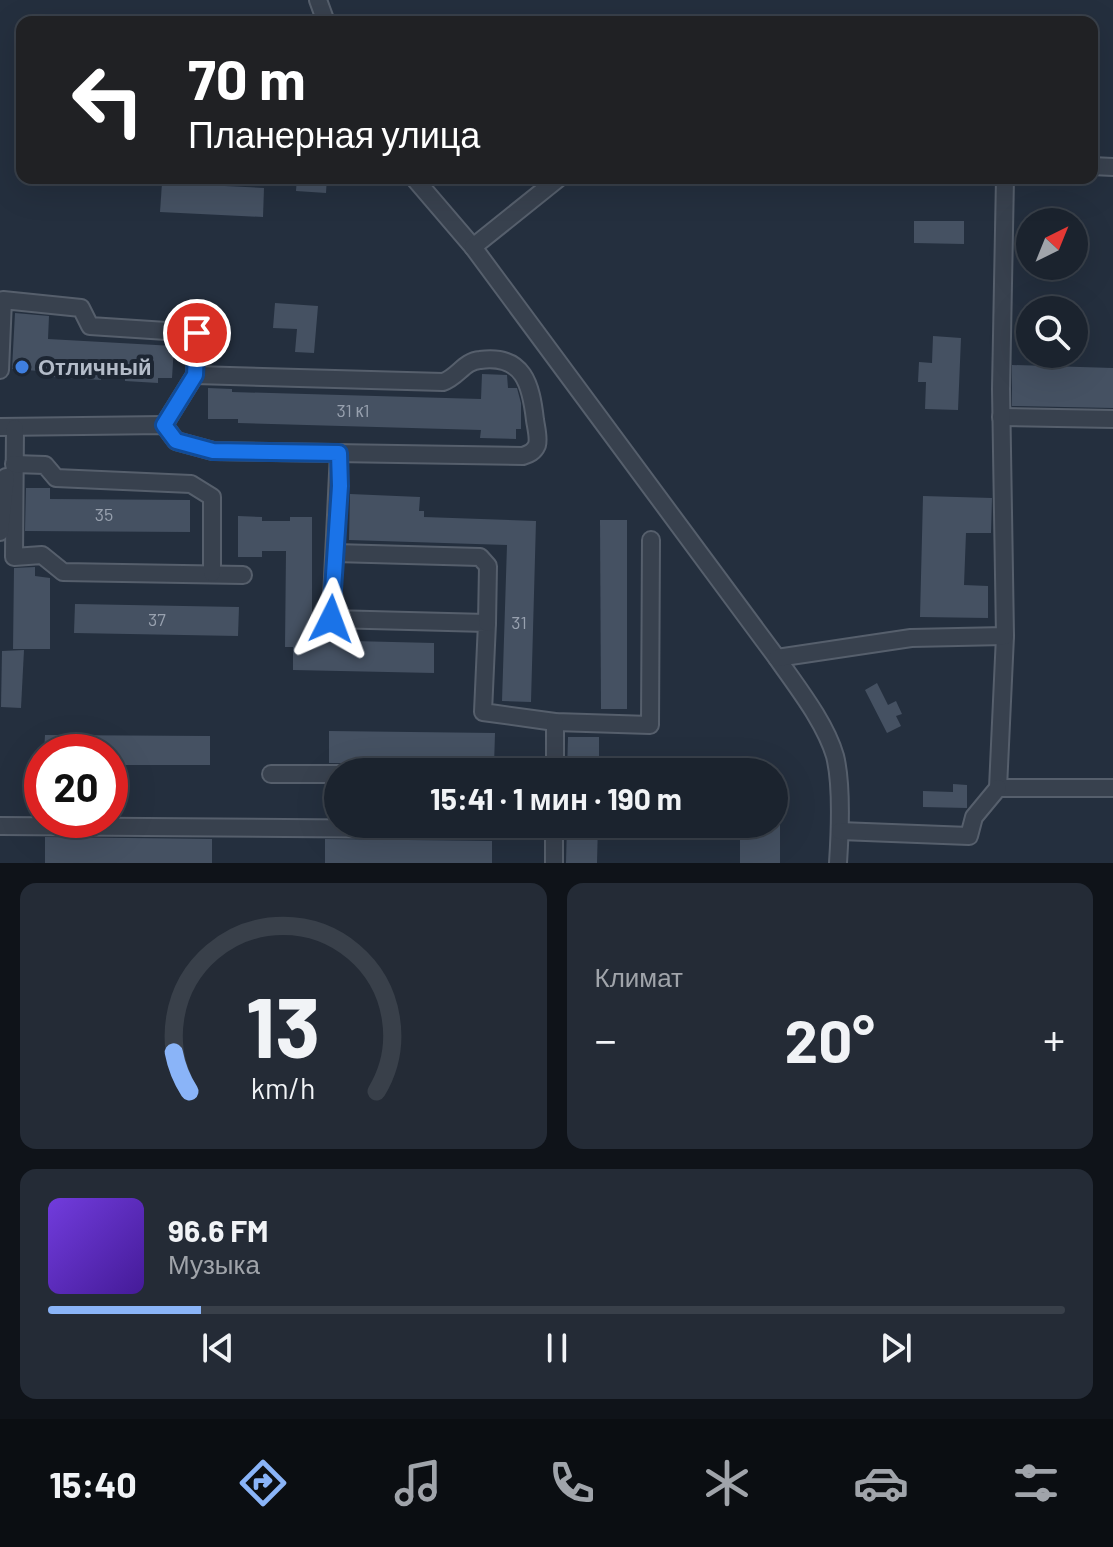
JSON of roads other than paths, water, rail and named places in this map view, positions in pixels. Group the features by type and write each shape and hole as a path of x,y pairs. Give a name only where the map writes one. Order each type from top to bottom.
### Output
{"street":[{"path":"419,184 473,247 777,658 814,713 834,756 840,831 838,863"},
{"path":"473,247 552,184"},
{"path":"840,831 969,836 974,817 998,788 1005,636 1001,417 1005,184"},
{"path":"0,370 3,300 81,308 90,326 197,333 195,375 164,425"},
{"path":"164,425 176,441 213,451 523,456 532,453 538,443 532,389 512,364 496,359 470,362 452,379 443,382 195,375"},
{"path":"1001,417 1113,419"},
{"path":"7,427 164,425"},
{"path":"7,427 14,464 14,557 42,555 63,572 243,575"},
{"path":"0,532 7,427"},
{"path":"339,453 331,619 487,623"},
{"path":"14,464 45,465 56,478 191,484 212,497 212,573"},
{"path":"335,553 480,557 488,566 483,712 555,722 650,725 651,540"},
{"path":"777,658 911,638 1005,636"},
{"path":"555,722 555,758"},
{"path":"271,774 324,774"},
{"path":"998,788 1113,788"},
{"path":"0,826 324,827"},
{"path":"554,838 554,863"}],"place":[{"name":"Отличный","path":"22,367"}]}
